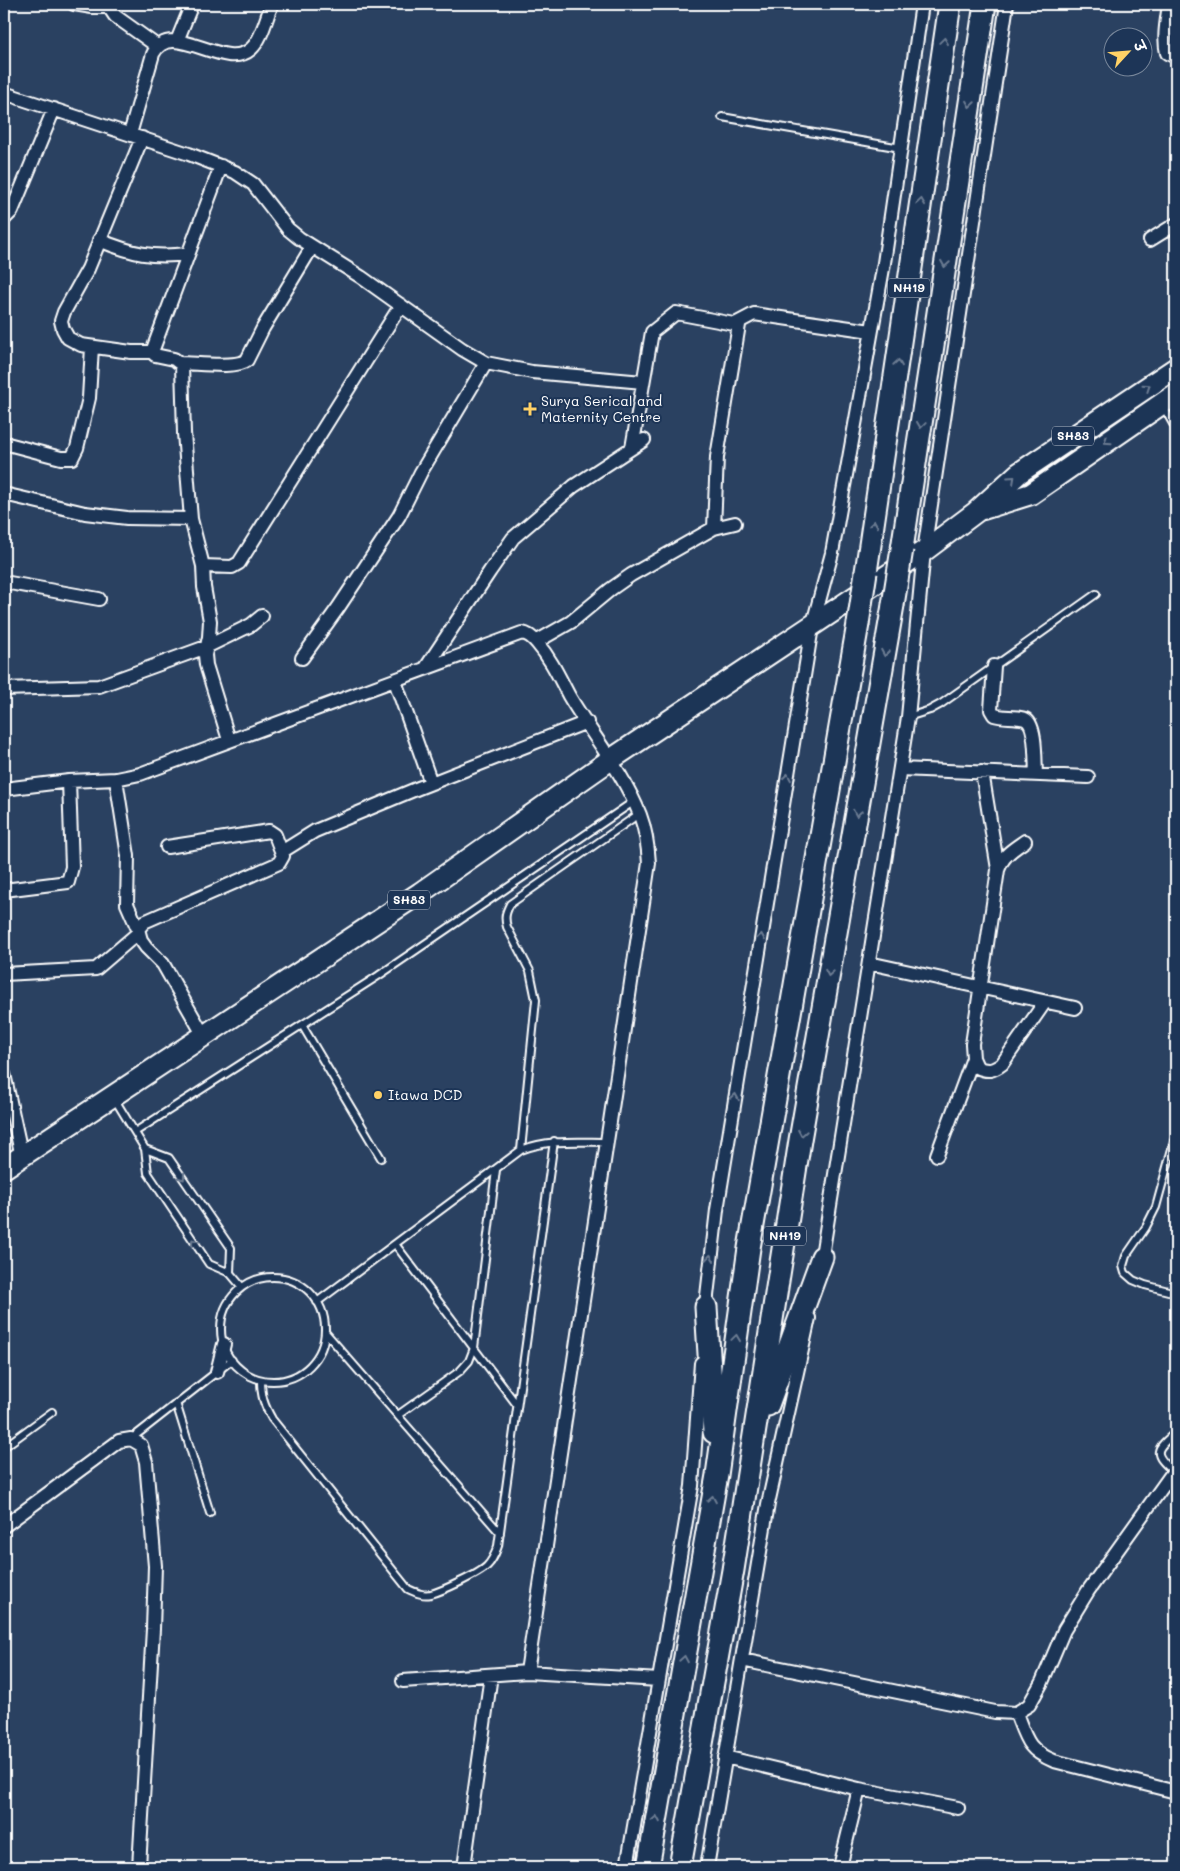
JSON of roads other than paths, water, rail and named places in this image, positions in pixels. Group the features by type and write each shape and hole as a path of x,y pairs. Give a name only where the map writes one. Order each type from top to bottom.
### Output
{"highway":[{"name":"NH19","path":"648,1867 716,1475 749,1248 858,624 950,4"},
{"name":"NH19","path":"680,1867 733,1570 800,1140 893,605 985,4"},
{"path":"752,1450 822,1257"},
{"path":"706,1306 716,1475"}],"main road":[{"name":"SH83","path":"4,1168 420,893 610,760 924,551 976,512 1019,473 1176,368"},
{"name":"SH83","path":"976,512 1031,494 1169,399"}],"street":[{"path":"74,4 92,8 107,5 115,16 157,46"},
{"path":"177,41 192,4"},
{"path":"130,134 157,46 167,40 177,41 228,54 240,55 257,42 272,4"},
{"path":"628,1867 692,1486 706,1306 718,1200 812,627 832,553 871,331 922,4"},
{"path":"707,1867 768,1504 822,1257 908,717 924,551 1007,4"},
{"path":"1169,4 1165,30 1166,48 1167,53 1176,57"},
{"path":"4,93 142,138 235,172 253,184 288,229 312,247 361,277 462,350 486,363 532,372 643,382"},
{"path":"4,220 12,211 54,109"},
{"path":"142,138 88,269 64,312 63,329 68,338 92,348 152,352 155,355 174,359 180,363 233,366 244,362 247,360 312,247"},
{"path":"152,352 221,166"},
{"path":"1150,240 1176,224"},
{"path":"99,240 125,251 144,255 164,257 188,254"},
{"path":"203,566 232,567 239,563 401,305"},
{"path":"632,448 652,332 676,313 739,325 717,457 714,528"},
{"path":"735,324 754,314 871,331"},
{"path":"4,443 61,458 72,458 77,448 89,398 92,348"},
{"path":"180,363 183,370 184,433 191,519 203,566 204,587 210,621 205,655 208,673 229,740"},
{"path":"302,658 338,608 399,516 421,472 486,363"},
{"path":"425,670 513,538 574,486 644,440"},
{"path":"4,494 85,513 127,518 191,519"},
{"path":"536,642 571,622 610,589 631,576 714,528 735,523"},
{"path":"4,582 99,599"},
{"path":"4,689 99,686 206,647 251,625 262,616"},
{"path":"4,789 69,781 116,779 140,774 425,670 514,635 525,634 536,642 553,664 570,696 610,760 639,814 647,838 649,863 527,1672"},
{"path":"994,666 992,710 994,715 1025,719 1031,724 1036,775"},
{"path":"395,681 431,783"},
{"path":"282,852 315,831 587,722"},
{"path":"900,769 1088,777"},
{"path":"982,772 998,870"},
{"path":"116,779 128,856 127,904 146,947 163,964 204,1036"},
{"path":"4,890 68,882 72,867 69,781"},
{"path":"4,974 96,969 138,931 144,922 282,859 282,852 275,835 269,831 167,847"},
{"path":"1025,841 1008,852 1001,860 998,870 972,1044 973,1058 977,1067 985,1071 994,1070 1002,1064 1045,1002"},
{"path":"869,963 1075,1008"},
{"path":"937,1155 973,1058"},
{"path":"4,1074 22,1156"},
{"path":"217,1372 224,1344"},
{"path":"4,1526 119,1441 131,1439 142,1445 146,1462 155,1566 139,1867"},
{"path":"742,1660 996,1712 1016,1713 1029,1705 1042,1682 1064,1630 1088,1591 1174,1471"},
{"path":"403,1681 527,1672 659,1680"},
{"path":"464,1867 491,1675"},
{"path":"1016,1713 1027,1741 1041,1756 1176,1792"},
{"path":"725,1758 859,1789 958,1808"},
{"path":"840,1867 859,1789"}],"lane":[{"path":"722,117 901,148"},
{"path":"1169,399 1176,429"},
{"path":"908,717 930,710 941,704 1096,594"},
{"path":"135,1132 378,976 633,802"},
{"path":"521,1150 536,1000 530,971 507,927 505,920 506,912 510,904 639,814"},
{"path":"302,1025 381,1158"},
{"path":"114,1096 145,1149 148,1173 209,1264 230,1273 241,1286"},
{"path":"1176,1134 1152,1217 1126,1256 1123,1266 1124,1273 1132,1280 1176,1293"},
{"path":"261,1380 265,1407 272,1419 408,1589 418,1594 430,1594 472,1576 485,1568 494,1557 500,1533 554,1141"},
{"path":"317,1302 521,1150 536,1144 554,1141 608,1142"},
{"path":"145,1149 169,1158 231,1248 230,1273"},
{"path":"398,1416 460,1371 469,1361 474,1348 496,1170"},
{"path":"395,1244 518,1404"},
{"path":"264,1278 279,1278 294,1282 307,1290 317,1302 323,1316 325,1332 321,1350 311,1365 297,1375 279,1381 261,1380 245,1373 232,1360 224,1344 221,1326 225,1309 241,1286 264,1278"},
{"path":"325,1332 500,1533"},
{"path":"131,1439 232,1360"},
{"path":"176,1403 210,1514"},
{"path":"4,1447 52,1412"},
{"path":"1174,1471 1160,1460 1158,1455 1159,1449 1176,1432"}],"place":[{"name":"Surya Serical and Maternity Centre","path":"530,409"},
{"name":"Itawa DCD","path":"378,1095"}]}
